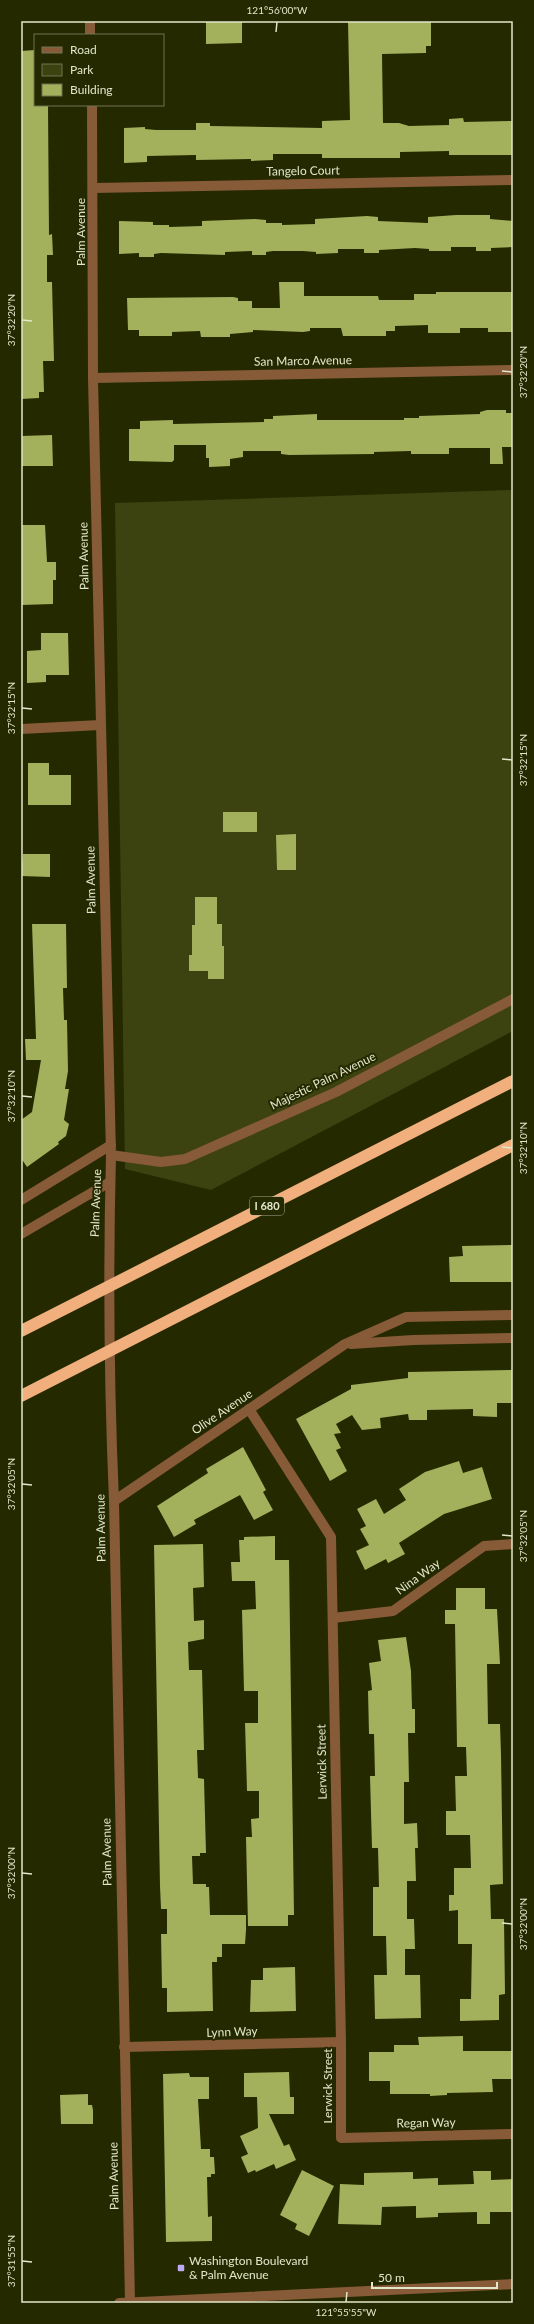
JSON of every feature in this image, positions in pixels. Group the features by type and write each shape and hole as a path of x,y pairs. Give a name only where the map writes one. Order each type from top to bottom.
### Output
{"highway":[{"name":"I 680","path":"21,1331 513,1081"},
{"path":"21,1396 513,1145"}],"street":[{"path":"90,21 90,34"},
{"name":"Palm Avenue","path":"92,106 94,188 93,378 111,1145 108,1245 110,1413 114,1501 124,2047 124,2302"},
{"name":"Tangelo Court","path":"94,188 513,180"},
{"name":"San Marco Avenue","path":"93,378 513,370"},
{"path":"21,729 100,725"},
{"name":"Majestic Palm Avenue","path":"111,1156 161,1162 186,1159 336,1092 513,999"},
{"path":"21,1200 111,1145"},
{"path":"21,1234 110,1182"},
{"name":"Olive Avenue","path":"114,1501 345,1344 406,1317 513,1315"},
{"path":"345,1344 413,1340 513,1338"},
{"name":"Lerwick Street","path":"249,1409 331,1536 341,2042 341,2138"},
{"name":"Nina Way","path":"333,1618 393,1611 484,1546 513,1544"},
{"name":"Lynn Way","path":"124,2047 341,2042"},
{"name":"Regan Way","path":"341,2138 513,2134"},
{"path":"124,2302 151,2302 513,2284"}],"green space":[{"path":"513,490 513,1031 211,1190 125,1169 115,503"}],"building":[{"path":"206,21 242,21 242,43 206,44"},
{"path":"348,21 431,21 431,46 426,46 426,53 382,54 383,123 399,123 409,126 449,125 449,119 463,118 464,122 513,121 513,155 449,155 449,151 400,152 400,158 322,158 322,154 273,154 273,160 251,161 251,159 196,160 196,155 147,156 147,162 124,163 124,128 145,127 145,129 156,130 196,130 196,123 210,123 210,126 322,128 322,121 350,120"},
{"path":"34,50 34,106 48,106 49,235 52,234 53,255 47,255 47,282 52,282 54,361 43,361 44,392 39,392 39,398 21,399 21,51"},
{"path":"490,215 490,219 513,221 513,247 491,248 491,251 476,251 476,247 451,247 451,251 429,251 429,249 415,248 379,250 379,253 364,253 364,249 338,249 338,253 316,254 316,252 303,251 273,251 266,252 266,255 252,255 252,251 225,252 225,255 161,253 154,254 154,257 139,257 139,253 119,254 119,221 153,222 153,225 169,225 169,227 202,226 202,221 255,219 266,220 266,223 282,223 282,225 315,224 315,219 367,216 378,217 378,221 428,223 428,217"},
{"path":"279,282 304,282 304,296 378,296 379,300 414,300 414,294 436,294 436,292 513,292 513,332 488,332 488,328 460,328 460,333 428,333 428,325 395,326 395,331 386,331 386,336 343,336 341,328 310,328 310,331 303,332 253,330 253,332 230,334 230,337 201,337 200,331 172,332 172,336 139,336 139,330 128,330 127,298 233,297 238,298 238,301 252,301 252,308 280,308"},
{"path":"487,410 506,410 506,413 513,413 512,447 502,447 503,464 490,464 490,448 449,448 449,454 411,454 411,451 374,452 374,454 289,455 281,454 281,451 243,451 243,457 230,459 230,466 209,467 209,458 206,458 206,445 174,445 174,460 172,462 129,461 129,429 140,429 140,421 173,420 173,424 264,422 264,419 273,419 273,416 317,414 317,420 404,420 404,418 419,418 419,416 480,414 480,412"},
{"path":"52,435 53,466 21,466 21,436"},
{"path":"21,525 45,525 47,562 56,562 56,580 53,580 53,604 21,605"},
{"path":"41,633 68,633 69,675 46,675 46,682 27,683 27,651 41,650"},
{"path":"28,763 49,763 49,775 71,775 71,805 28,805"},
{"path":"223,812 257,812 257,832 223,832"},
{"path":"296,834 296,870 277,870 276,835"},
{"path":"23,854 50,854 50,877 21,876"},
{"path":"195,897 217,897 217,924 222,924 222,946 224,946 224,979 208,979 208,971 189,971 189,955 192,955 192,925 195,925"},
{"path":"32,924 66,924 67,988 63,988 64,1020 67,1020 68,1071 65,1089 69,1089 64,1120 69,1124 66,1136 58,1142 59,1144 27,1167 21,1158 21,1120 32,1112 41,1060 26,1060 25,1039 36,1039"},
{"path":"513,1245 513,1282 450,1282 449,1257 463,1256 462,1246"},
{"path":"513,1370 513,1403 497,1403 497,1417 473,1416 473,1409 427,1410 427,1420 409,1420 408,1414 380,1418 381,1428 362,1430 352,1415 336,1424 341,1433 334,1434 341,1448 336,1450 347,1471 330,1481 296,1419 351,1389 351,1385 408,1378 408,1372"},
{"path":"243,1447 266,1490 263,1492 273,1510 254,1520 240,1495 194,1520 196,1524 174,1537 157,1506 208,1473 206,1469"},
{"path":"459,1461 463,1473 482,1467 492,1499 444,1514 399,1543 405,1554 388,1563 386,1559 365,1570 356,1551 369,1545 360,1529 366,1526 357,1509 376,1499 384,1514 406,1500 399,1489 425,1472"},
{"path":"275,1536 275,1560 289,1560 294,1915 288,1915 288,1926 248,1926 246,1837 252,1837 251,1819 259,1818 259,1791 247,1791 245,1723 258,1723 258,1691 244,1691 242,1610 256,1609 255,1581 232,1581 231,1562 240,1562 239,1540 244,1540 244,1537"},
{"path":"203,1544 204,1587 193,1588 194,1621 204,1620 204,1639 188,1642 189,1670 202,1670 204,1750 197,1750 198,1778 204,1779 206,1853 200,1853 200,1856 192,1856 193,1884 206,1884 206,1887 209,1887 210,1915 246,1915 245,1944 222,1944 222,1957 217,1957 217,1962 212,1962 213,2011 167,2012 167,1988 162,1988 161,1934 167,1934 167,1909 161,1909 160,1886 154,1545"},
{"path":"456,1588 485,1588 485,1609 497,1609 500,1664 487,1664 488,1724 500,1724 503,1884 490,1885 491,1919 504,1919 505,1994 499,1995 499,2020 460,2021 460,1999 471,1999 472,1944 458,1944 458,1910 449,1911 449,1895 454,1895 454,1868 471,1868 470,1835 446,1835 446,1811 456,1811 455,1776 467,1776 466,1747 457,1747 455,1624 445,1624 445,1610 456,1610"},
{"path":"406,1637 411,1671 412,1709 415,1709 415,1733 408,1733 409,1782 404,1782 404,1824 417,1823 418,1848 415,1848 416,1881 407,1881 407,1919 414,1919 415,1949 405,1949 405,1975 420,1975 421,2018 375,2019 374,1975 387,1975 386,1936 373,1936 373,1887 379,1887 378,1848 372,1848 370,1776 375,1776 374,1734 369,1734 368,1691 372,1690 369,1663 381,1661 378,1640"},
{"path":"295,1967 296,2011 250,2012 251,1980 263,1980 263,1968"},
{"path":"463,2036 463,2051 513,2051 513,2079 492,2079 493,2092 447,2093 447,2095 430,2096 430,2094 390,2094 390,2081 369,2081 369,2052 394,2052 394,2045 419,2045 418,2037"},
{"path":"289,2072 290,2097 294,2097 294,2114 269,2114 284,2146 289,2144 296,2160 276,2169 274,2164 256,2172 255,2170 248,2173 241,2157 248,2154 240,2136 258,2128 257,2097 244,2097 244,2073"},
{"path":"189,2073 190,2077 209,2077 209,2099 198,2099 201,2149 210,2149 210,2157 214,2157 215,2174 211,2174 211,2177 207,2177 208,2217 212,2216 212,2241 166,2242 163,2074"},
{"path":"88,2094 88,2105 92,2105 93,2110 93,2124 61,2124 60,2095"},
{"path":"302,2170 334,2186 309,2236 295,2229 297,2224 280,2215"},
{"path":"473,2171 491,2171 491,2180 513,2179 513,2212 490,2212 490,2224 477,2224 477,2212 438,2213 438,2217 416,2218 416,2206 382,2207 381,2225 338,2224 340,2184 364,2185 364,2173 413,2172 413,2179 438,2178 438,2185 474,2184"}],"place":[{"name":"Washington Boulevard & Palm Avenue","path":"181,2268"}]}
